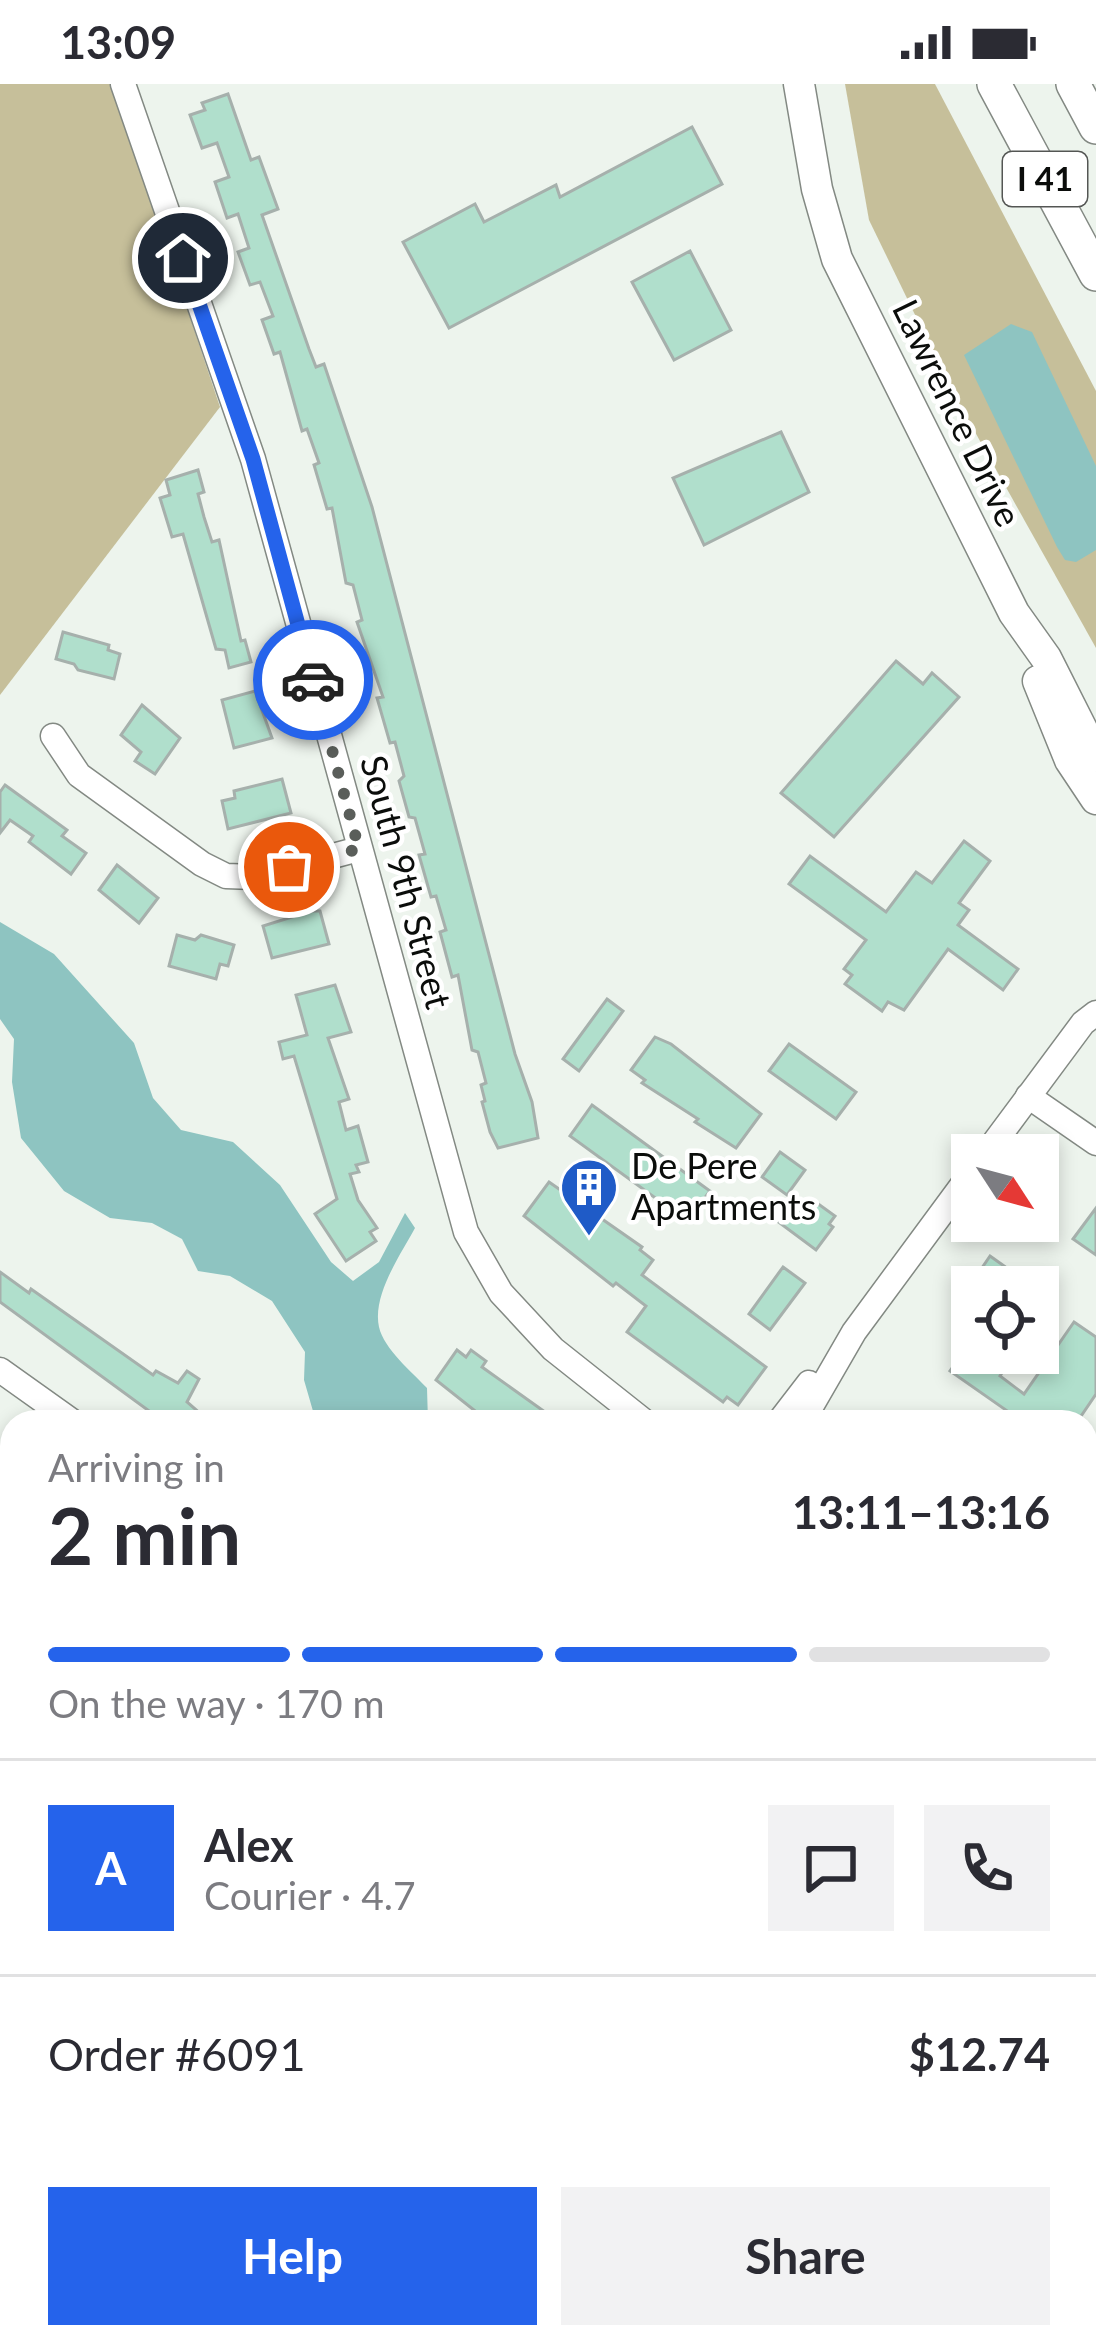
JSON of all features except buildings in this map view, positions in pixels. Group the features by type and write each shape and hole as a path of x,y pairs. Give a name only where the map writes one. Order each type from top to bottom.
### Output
{"highway":[{"name":"I 41","path":"994,84 1096,274"},
{"name":"I 41","path":"1073,84 1096,127"}],"main road":[{"name":"Lawrence Drive","path":"799,84 817,189 837,259 1014,613 1046,658 1096,757"},
{"path":"1014,613 1070,760 1096,799"}],"street":[{"name":"South 9th Street","path":"123,84 253,459 466,1232 501,1293 553,1349 631,1410"},
{"path":"53,736 79,775 202,864 226,876 254,877 359,849"},
{"path":"1000,1134 1089,1018 1096,990"},
{"path":"1028,1096 1096,1143"},
{"path":"788,1410 854,1332 951,1200"},
{"path":"809,1410 854,1332"},
{"path":"0,1370 56,1410"},
{"name":"South 9th Street","path":"598,1382 647,1410"}],"shaded area":[{"path":"0,84 112,84 220,407 0,695"},
{"path":"845,84 935,84 1096,391 1096,648 952,391 869,220"}],"water":[{"path":"1011,324 1032,332 1096,466 1096,550 1076,562 1065,560 1057,547 964,355"},
{"path":"0,922 54,954 134,1043 153,1098 181,1130 233,1142 280,1185 331,1262 353,1281 379,1262 405,1213 415,1228 384,1288 379,1327 392,1352 427,1388 428,1410 313,1410 304,1380 305,1352 272,1301 230,1276 198,1271 182,1239 152,1223 110,1218 64,1191 21,1138 12,1082 14,1039 0,1019"}],"way so far":[{"path":"289,867 359,849 313,680"}],"place":[{"name":"De Pere Apartments","path":"589,1238"}],"route":[{"path":"183,258 253,459 313,680"}]}
